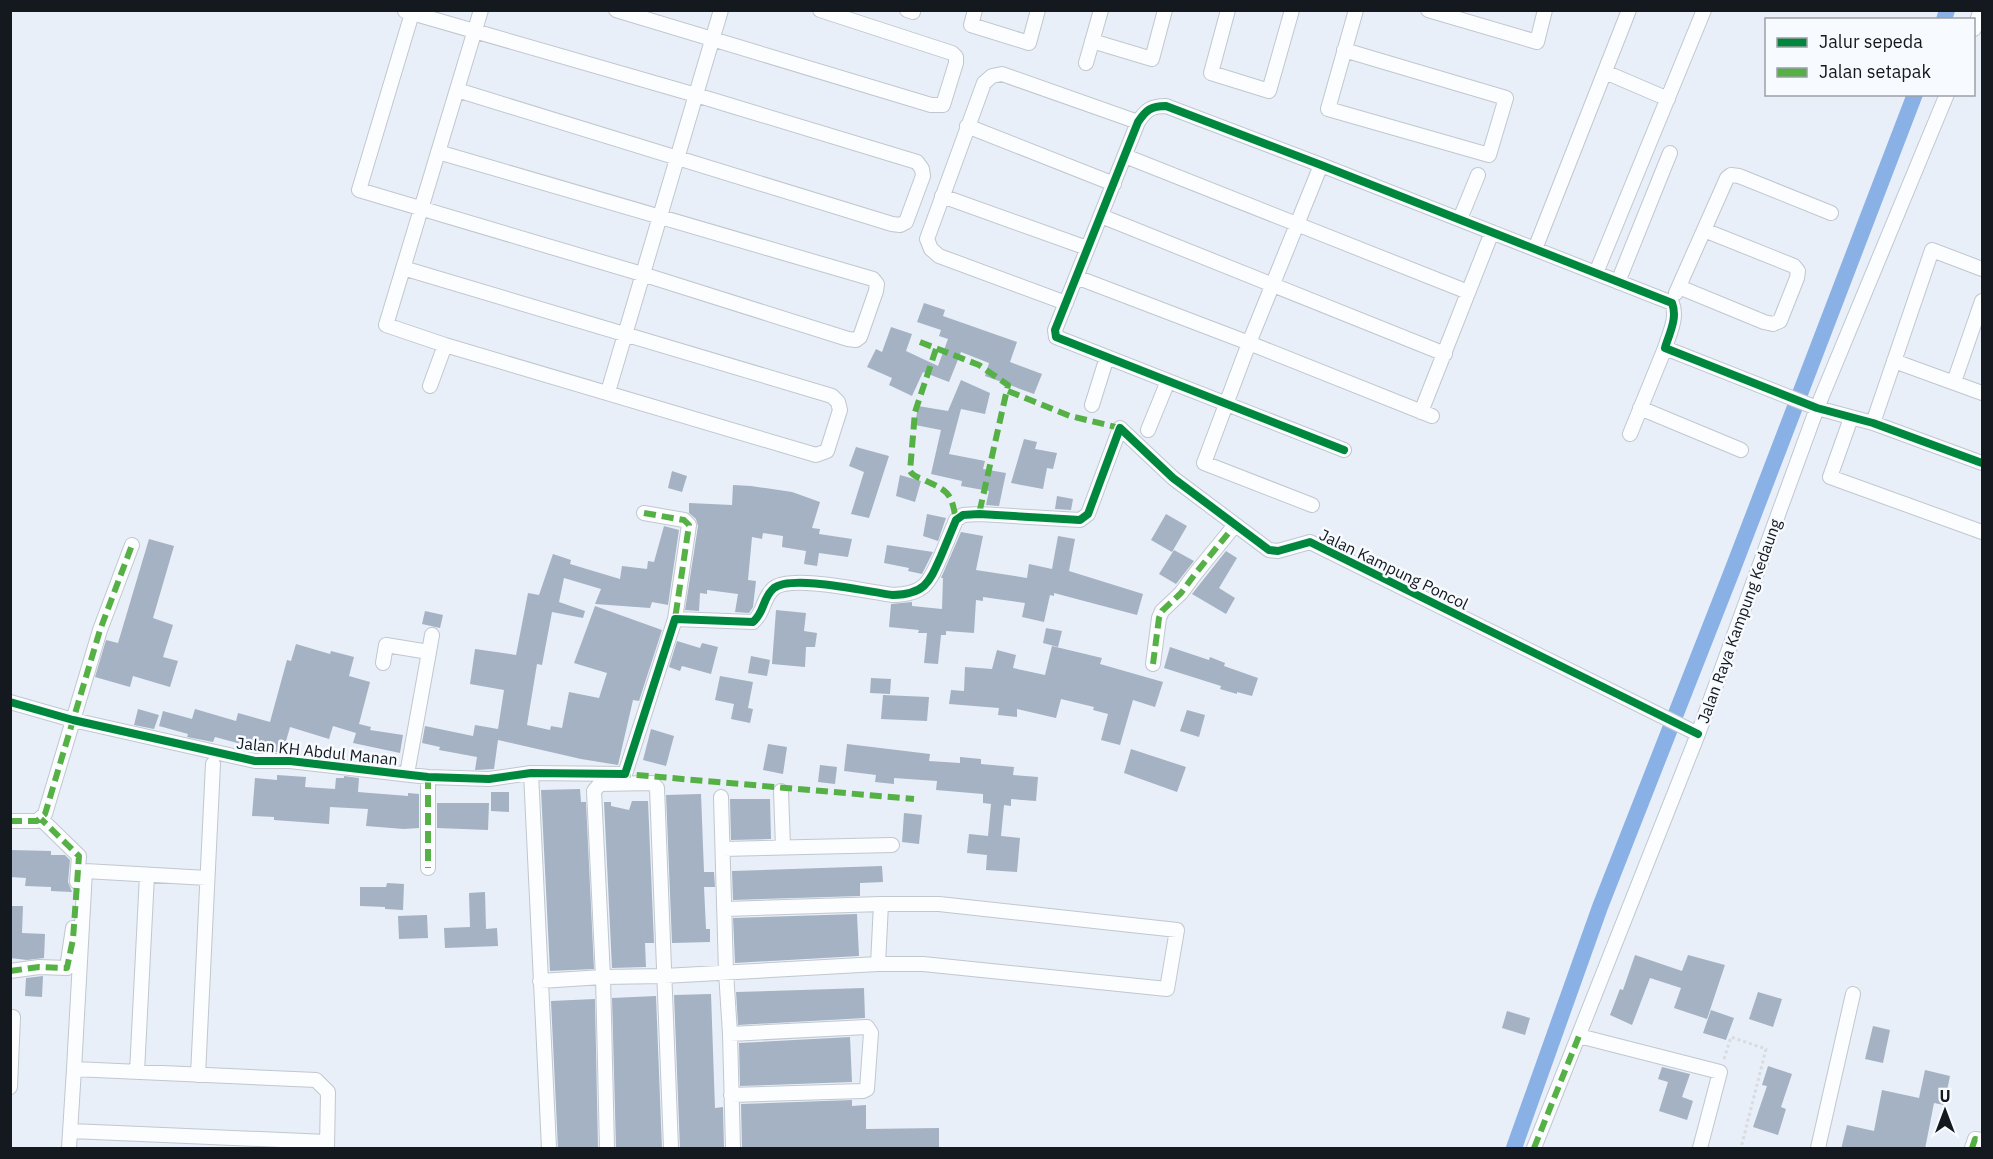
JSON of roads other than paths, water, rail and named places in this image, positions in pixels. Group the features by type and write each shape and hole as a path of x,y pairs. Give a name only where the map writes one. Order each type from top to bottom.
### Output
{"street":[{"path":"403,268 832,396 838,402 840,410 827,451 816,455 445,345 386,325 403,268 421,208 475,31 481,10"},
{"path":"616,10 931,105 943,105 956,63 956,57 952,53 820,10"},
{"path":"608,392 721,10"},
{"path":"907,10 913,12 913,10"},
{"path":"975,10 971,25 1029,43 1038,10"},
{"path":"1086,63 1101,10"},
{"path":"1092,41 1152,59 1165,10"},
{"path":"1228,10 1211,73 1269,92 1292,10"},
{"path":"1344,50 1506,98 1490,154 1328,110 1344,50 1356,10"},
{"path":"1428,10 1537,42 1545,10"},
{"path":"1535,249 1629,10"},
{"path":"1596,273 1704,10"},
{"path":"1975,26 1981,10"},
{"path":"438,152 873,279 876,291 860,337 856,340 359,190 410,11 917,162 922,169 923,176 906,222 900,225 892,224 457,90"},
{"path":"1605,72 1668,99"},
{"path":"1066,303 939,256 931,249 927,239 984,83 992,76 1002,74 1138,122"},
{"name":"Jalan Raya Kampung Kedaung","path":"1534,1149 1693,733 1813,407 1946,96"},
{"path":"1344,450 1056,337 1055,330 1138,122 1145,111 1153,106 1166,106 1672,303 1675,310 1674,319 1665,348 1630,434"},
{"path":"967,126 1114,184"},
{"path":"1618,282 1670,153"},
{"path":"1125,156 1468,292"},
{"path":"1312,505 1204,463 1249,343 1321,165"},
{"path":"1460,219 1478,175"},
{"path":"1672,303 1727,178 1731,175 1739,176 1831,213"},
{"path":"942,196 1087,248"},
{"path":"1101,216 1445,354"},
{"path":"1679,287 1764,322 1773,324 1780,321 1797,278 1798,271 1794,266 1704,230"},
{"path":"1076,277 1427,414 1445,354 1492,232"},
{"path":"1873,423 1932,250 1983,269"},
{"path":"1954,382 1983,301"},
{"path":"430,386 445,345"},
{"path":"1665,348 1813,407 1873,423 1983,463"},
{"path":"1092,405 1107,357"},
{"path":"1894,361 1983,393"},
{"path":"1148,429 1168,381"},
{"path":"1640,408 1742,450"},
{"path":"1851,418 1830,477 1983,532"},
{"name":"Jalan Kampung Poncol","path":"675,619 753,622 760,616 768,593 777,585 786,583 808,582 893,595 907,595 921,589 930,580 956,520 963,515 1080,520 1084,518 1088,514 1120,428 1173,478 1273,551 1310,542 1693,733"},
{"path":"644,513 684,520 689,525 675,619"},
{"path":"1153,664 1162,611 1181,593 1235,525"},
{"path":"10,821 29,822 41,819 45,814 100,630 132,545"},
{"name":"Jalan KH Abdul Manan","path":"10,702 73,720 255,761 327,764 428,777 489,779 531,773 625,774 675,619"},
{"path":"407,774 432,635"},
{"path":"383,663 386,645 429,652"},
{"path":"198,1075 213,764"},
{"path":"531,773 549,1149"},
{"path":"428,777 428,868"},
{"path":"607,1149 603,977 594,791 600,784 652,783 657,788 671,1149"},
{"path":"781,792 783,847"},
{"path":"722,798 733,1149"},
{"path":"10,971 39,967 67,968 73,939 79,856 41,819"},
{"path":"723,849 892,845"},
{"path":"69,1149 85,871 207,878"},
{"path":"137,1072 147,874"},
{"path":"878,964 882,904"},
{"path":"540,981 878,964 923,964 1167,989 1177,930 939,904 725,909"},
{"path":"1818,1149 1853,994"},
{"path":"10,1088 13,1017"},
{"path":"730,1034 867,1027 871,1033 867,1089 863,1091 731,1095"},
{"path":"1579,1036 1720,1072 1700,1149"},
{"path":"71,1131 327,1145 328,1092 316,1080 74,1069"},
{"path":"1972,1149 1975,1139 1983,1140"}],"waterway":[{"path":"1945,18 1947,10"},
{"path":"1514,1148 1600,907 1914,96"}]}
